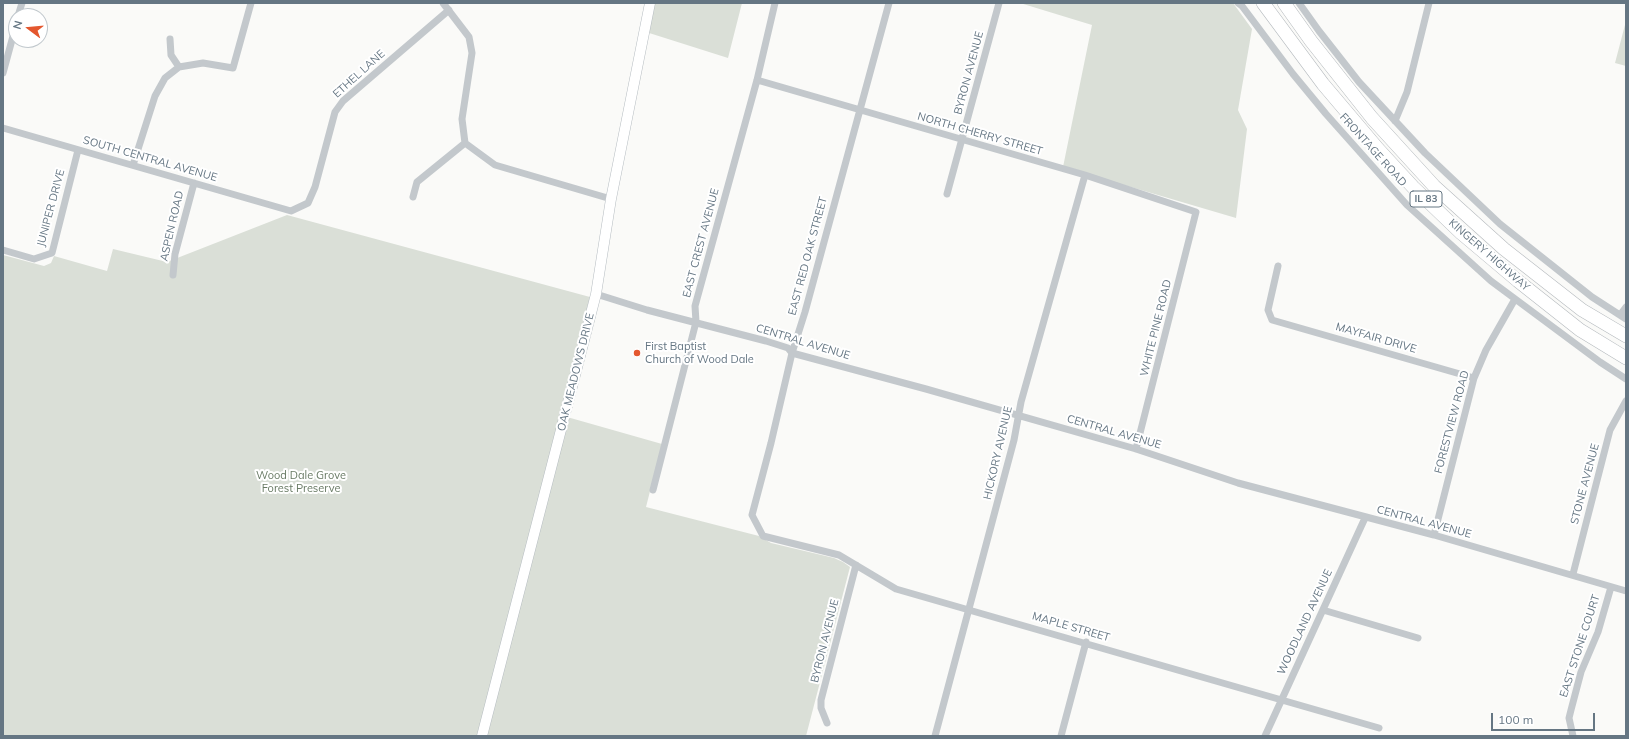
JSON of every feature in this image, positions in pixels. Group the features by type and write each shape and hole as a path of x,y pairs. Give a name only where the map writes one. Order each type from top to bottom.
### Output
{"highway":[{"name":"KINGERY HIGHWAY","path":"1263,3 1323,84 1378,149 1461,233 1518,282 1580,330 1626,358"},
{"name":"KINGERY HIGHWAY","path":"1284,3 1311,41 1372,118 1434,186 1504,249 1582,310 1626,336"}],"street":[{"path":"133,165 155,96 165,78 179,67 203,63 233,68 251,3"},
{"path":"443,3 469,37 472,53 462,119 465,143 495,165 611,199"},
{"name":"OAK MEADOWS DRIVE","path":"482,736 596,294 611,199 650,3"},
{"name":"EAST CREST AVENUE","path":"653,490 696,322 695,306 757,80 775,3"},
{"name":"EAST RED OAK STREET","path":"763,536 752,516 792,353 860,111 888,3"},
{"name":"BYRON AVENUE","path":"947,194 999,3"},
{"name":"FRONTAGE ROAD","path":"1238,3 1242,6 1293,74 1326,114 1407,205 1491,281 1600,362 1626,379"},
{"path":"1299,3 1359,82 1425,153 1500,224 1592,297 1623,317 1626,308"},
{"path":"1395,121 1407,92 1429,3"},
{"name":"ETHEL LANE","path":"291,211 308,203 315,187 335,112 343,101 449,10"},
{"path":"170,39 171,55 179,67"},
{"path":"3,73 10,48"},
{"name":"NORTH CHERRY STREET","path":"757,80 1085,175 1196,212"},
{"name":"SOUTH CENTRAL AVENUE","path":"3,128 291,211"},
{"path":"413,197 417,182 465,143"},
{"name":"JUNIPER DRIVE","path":"3,250 34,259 52,253 78,150"},
{"name":"HICKORY AVENUE","path":"935,736 970,610 1019,416 1021,402 1085,175"},
{"name":"ASPEN ROAD","path":"173,275 175,254 194,183"},
{"name":"WHITE PINE ROAD","path":"1136,449 1196,212"},
{"name":"MAYFAIR DRIVE","path":"1278,266 1268,310 1272,320 1474,378"},
{"name":"CENTRAL AVENUE","path":"596,294 766,341 788,348 792,353 926,389 1136,449 1238,483 1573,574 1626,591"},
{"name":"FORESTVIEW ROAD","path":"1434,536 1474,378 1486,350 1515,299"},
{"name":"STONE AVENUE","path":"1573,574 1610,430 1626,401"},
{"name":"WOODLAND AVENUE","path":"1265,736 1365,518"},
{"name":"MAPLE STREET","path":"763,536 839,555 896,589 1086,642 1379,728"},
{"name":"BYRON AVENUE","path":"827,723 821,708 821,700 856,565"},
{"name":"EAST STONE COURT","path":"1573,736 1569,718 1571,710 1582,672 1596,641 1611,587"},
{"path":"1323,610 1418,638"},
{"path":"1061,736 1086,642"}],"green space":[{"path":"652,3 742,3 728,58 646,32"},
{"path":"1020,3 1233,3 1252,29 1238,110 1247,129 1236,218 1063,167 1092,25"},
{"path":"1626,21 1626,66 1615,63"},
{"name":"Wood Dale Grove Forest Preserve","path":"287,215 590,297 560,415 662,444 646,507 759,536 771,543 834,558 850,567 806,736 3,736 3,255 44,266 51,263 54,256 107,271 113,249 167,262"}],"place":[{"name":"First Baptist Church of Wood Dale","path":"637,353"}]}
